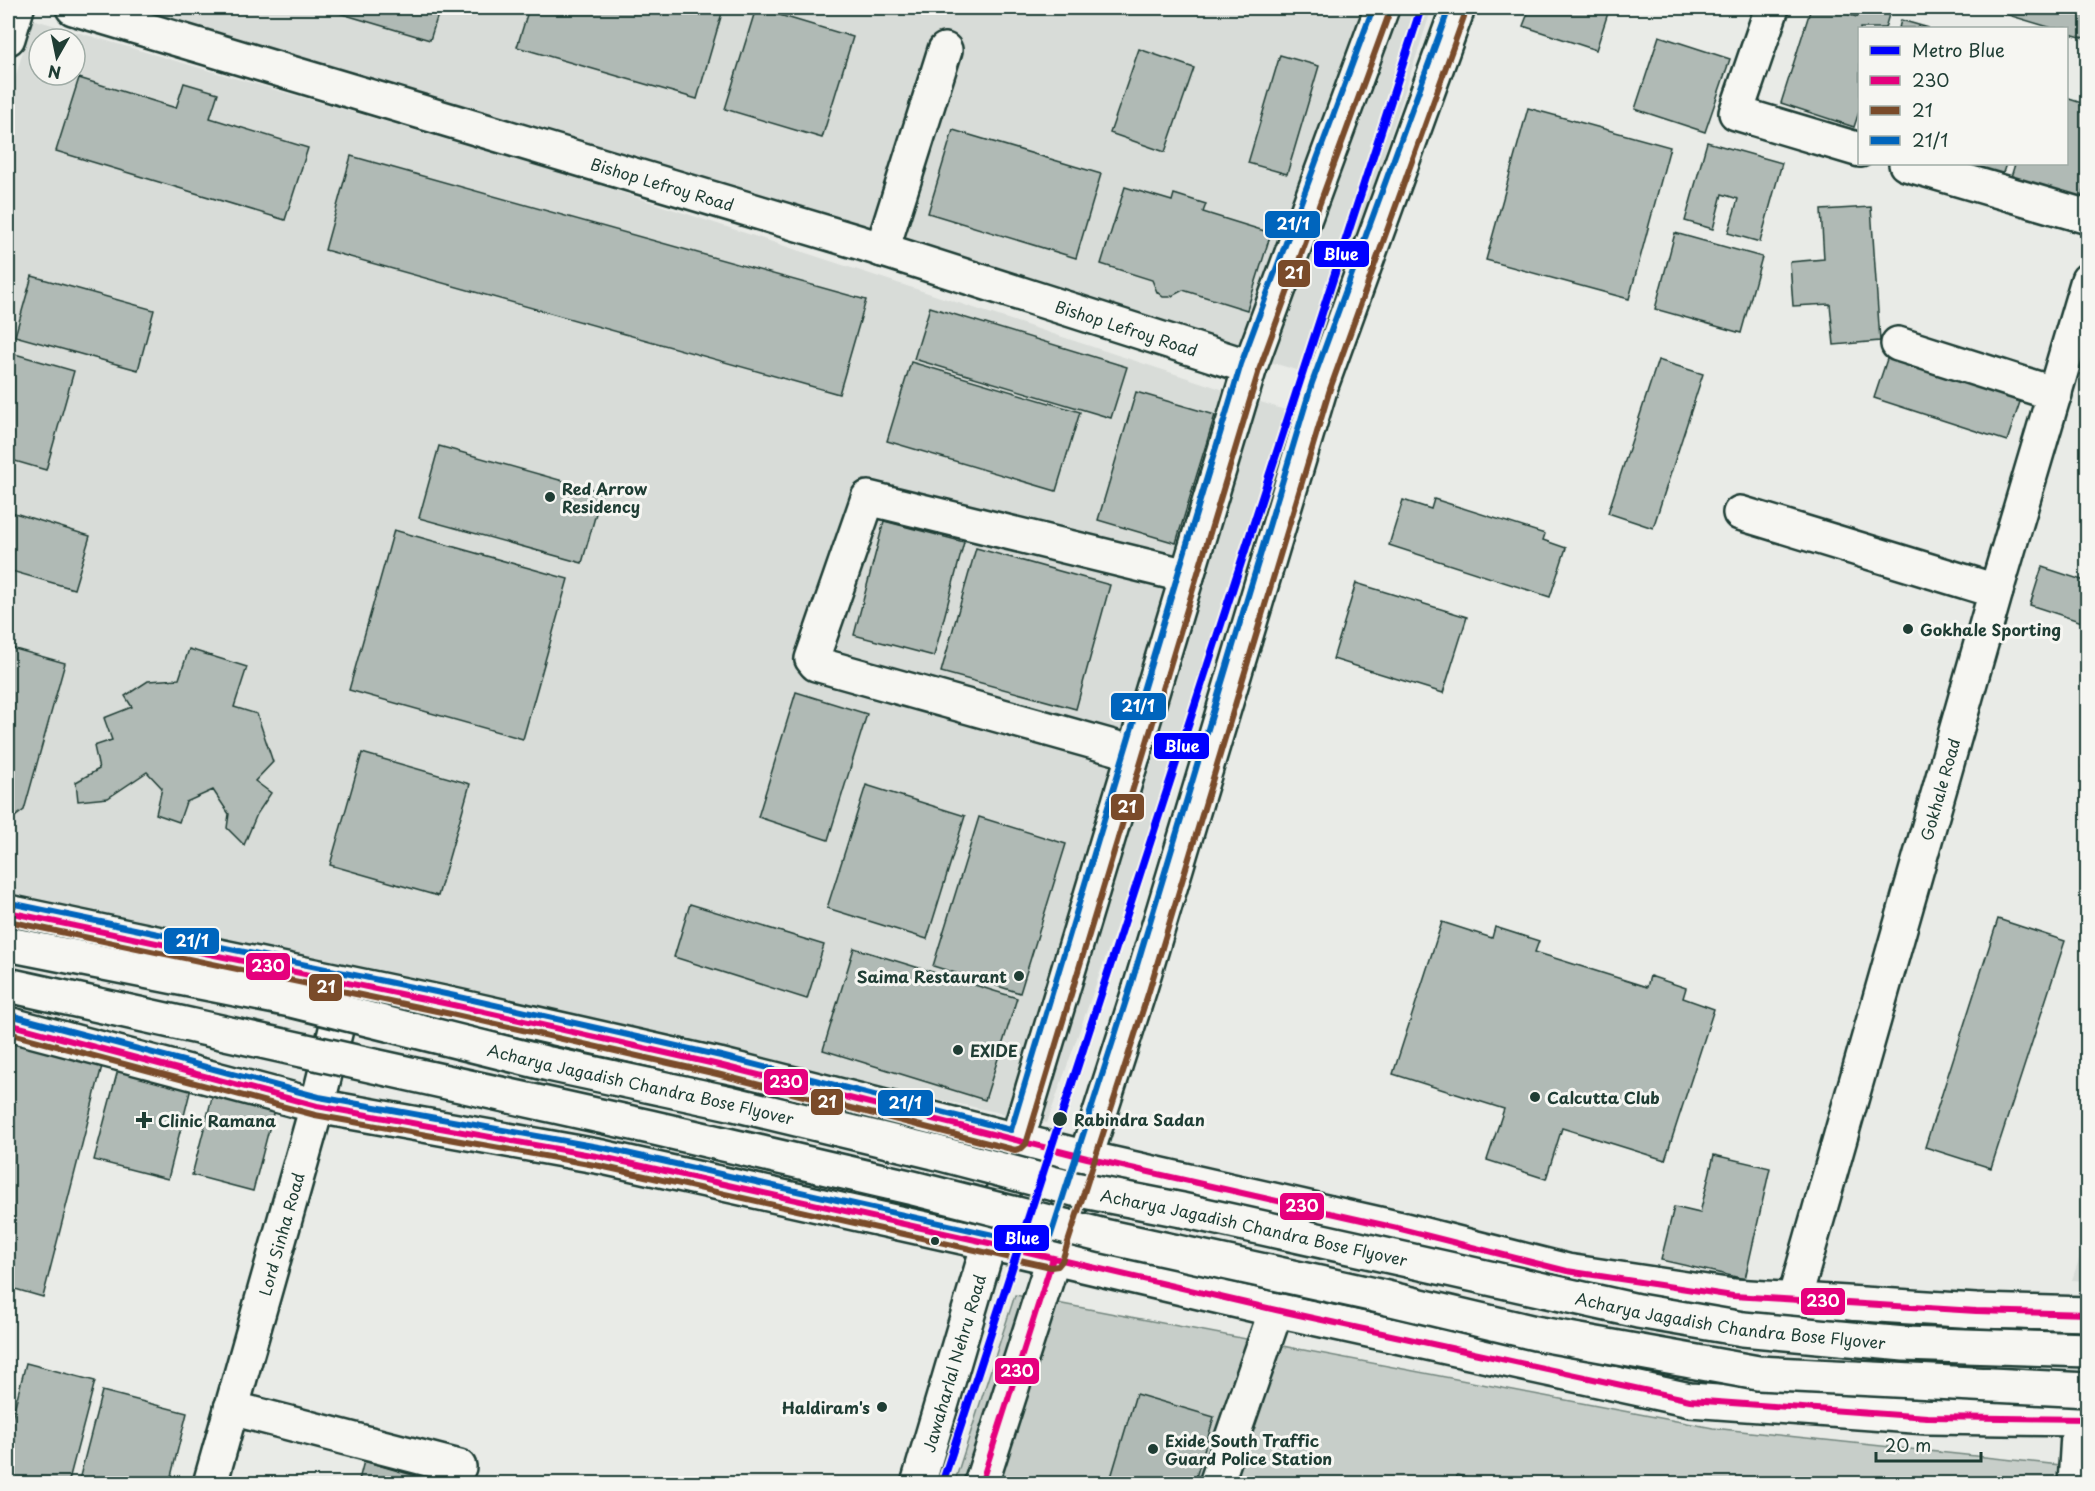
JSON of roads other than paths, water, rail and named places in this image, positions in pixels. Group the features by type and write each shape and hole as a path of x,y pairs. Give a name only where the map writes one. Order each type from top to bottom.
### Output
{"main road":[{"path":"8,38 17,8"},
{"name":"Bishop Lefroy Road","path":"73,8 882,250 1250,367"},
{"name":"Jawaharlal Nehru Road","path":"918,1484 1017,1141 1250,367 1382,8"},
{"path":"981,1484 1140,988 1321,386 1458,8"},
{"path":"1772,8 1736,113 1858,149"},
{"path":"882,250 945,50"},
{"path":"1909,165 2088,217"},
{"name":"Gokhale Road","path":"1794,1300 1996,591 2055,394 2076,363 2088,280"},
{"path":"1898,344 2055,394"},
{"path":"1134,753 816,664 812,659 868,498 1187,576"},
{"path":"1740,513 1996,591"},
{"path":"8,912 347,983 719,1065 1017,1141 1398,1228 1567,1271 1733,1296 1976,1311 2088,1314"},
{"name":"Acharya Jagadish Chandra Bose Flyover","path":"8,944 291,1000 549,1064 730,1103 923,1149 1074,1189 1192,1212 1638,1311 1743,1329 1904,1344 2088,1350"},
{"name":"Lord Sinha Road","path":"210,1484 317,1106 347,983"},
{"path":"8,985 650,1127 913,1188 1104,1236 1370,1294 1535,1333 1758,1373 2085,1409"},
{"path":"8,1023 317,1106 602,1157 989,1243 1276,1311 1689,1400 1927,1417 2085,1409"},
{"path":"1216,1484 1276,1311"},
{"path":"231,1408 459,1467"},
{"path":"2075,1484 2085,1409"}],"metro line":[{"name":"Blue","path":"942,1484 1421,8"}],"place":[{"name":"Red Arrow Residency","path":"550,497"},
{"name":"Gokhale Sporting","path":"1908,629"},
{"name":"Saima Restaurant","path":"1019,976"},
{"name":"EXIDE","path":"958,1050"},
{"name":"Calcutta Club","path":"1535,1097"},
{"name":"Rabindra Sadan","path":"1060,1119"},
{"name":"Clinic Ramana","path":"144,1120"},
{"name":"Haldiram's","path":"882,1407"},
{"name":"Exide South Traffic Guard Police Station","path":"1153,1449"}]}
